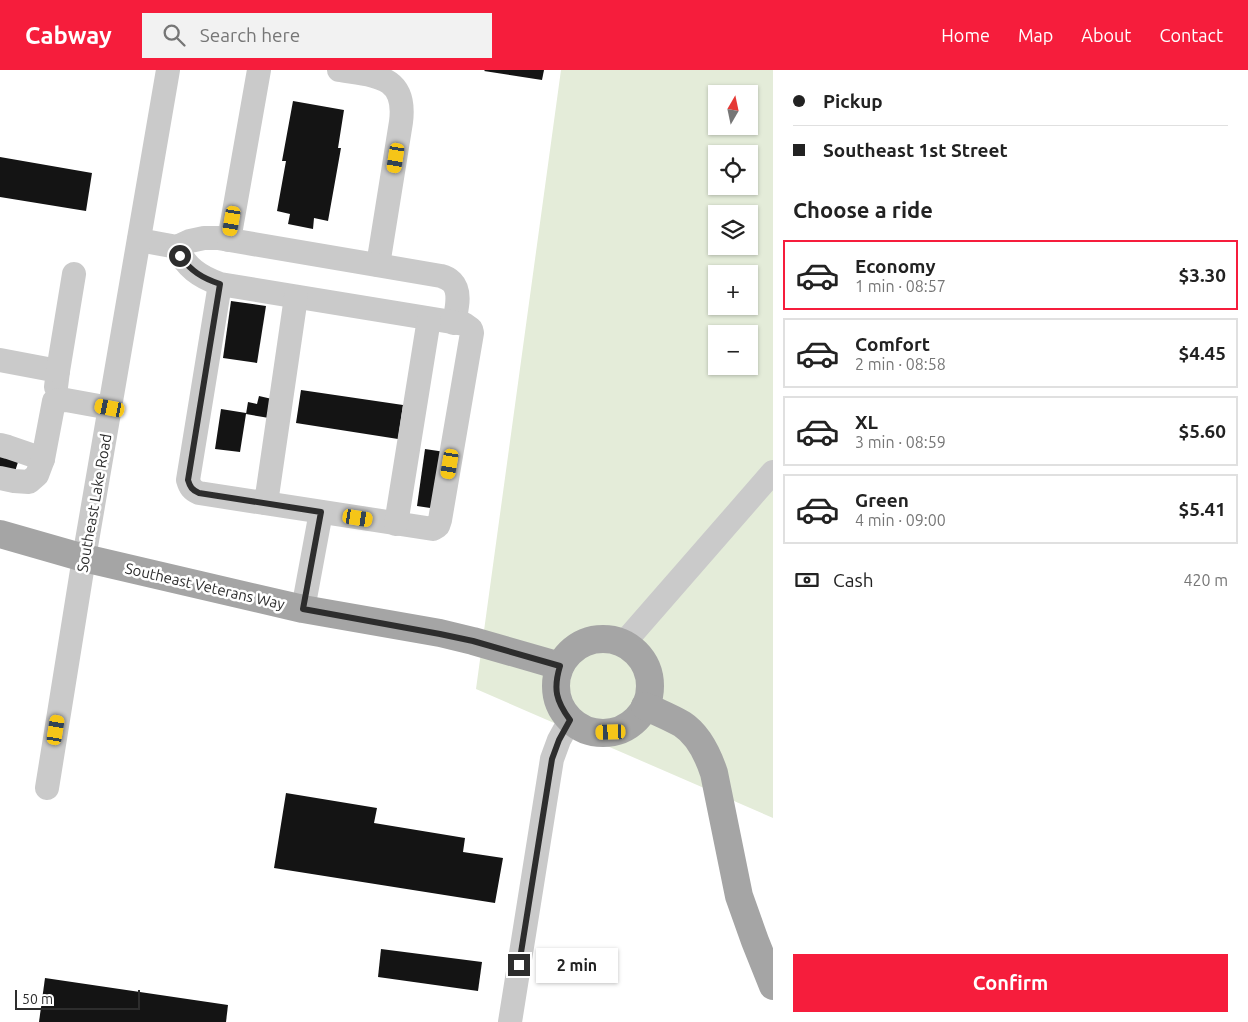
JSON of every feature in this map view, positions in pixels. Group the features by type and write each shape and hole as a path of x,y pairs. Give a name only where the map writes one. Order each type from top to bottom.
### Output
{"main road":[{"name":"Southeast Veterans Way","path":"0,534 84,558 303,609 473,641 560,666"},
{"path":"609,639 623,644 636,652 644,664 649,678 650,692 645,706 637,719 625,728 611,732 596,733 582,729 570,720 561,708 556,694 556,680 560,666 569,654 580,645 588,642 609,639"},
{"path":"645,706 683,724 696,737 707,755 714,773 739,896 754,941 773,986"}],"street":[{"name":"Southeast Lake Road","path":"47,788 84,558 168,70"},
{"path":"229,240 259,70"},
{"path":"339,70 384,79 400,94 402,102 401,122 378,265"},
{"path":"139,240 177,247 190,241 218,238 441,276 452,282 455,286 457,296 454,323"},
{"path":"177,247 180,256 189,268 204,278 220,284 464,324 471,328 472,333 438,526 433,529 396,524 194,491 188,480 220,284"},
{"path":"0,478 29,482 37,475 43,459 74,274"},
{"path":"266,503 296,297"},
{"path":"396,524 429,319"},
{"path":"0,360 58,371"},
{"path":"54,401 66,400 110,408"},
{"path":"0,445 43,459"},
{"path":"623,644 773,472"},
{"path":"303,609 321,512"},
{"path":"510,1022 552,759 559,740 570,720"}],"green space":[{"path":"561,70 773,70 773,818 476,689"}],"building":[{"path":"485,70 544,70 542,80"},
{"path":"293,101 344,110 338,148 341,148 328,221 314,218 313,229 288,224 290,214 277,211 286,161 282,161"},
{"path":"0,157 92,173 86,211 0,197"},
{"path":"231,301 266,306 257,363 223,358"},
{"path":"301,390 403,405 398,439 296,423"},
{"path":"259,396 272,399 269,418 246,414 248,402 257,404"},
{"path":"221,409 246,413 240,452 215,449"},
{"path":"425,449 445,452 437,509 417,506"},
{"path":"0,456 18,462 14,475 0,470"},
{"path":"286,793 377,808 374,823 465,838 463,852 503,858 495,903 274,868"},
{"path":"381,949 482,962 478,991 378,977"},
{"path":"45,978 228,1005 226,1022 39,1022"}],"route":[{"path":"180,256 189,268 204,278 220,284 188,480 190,486 199,493 321,512 303,609 473,641 560,666 556,680 556,694 561,708 570,720 559,740 548,777 519,965"}]}
